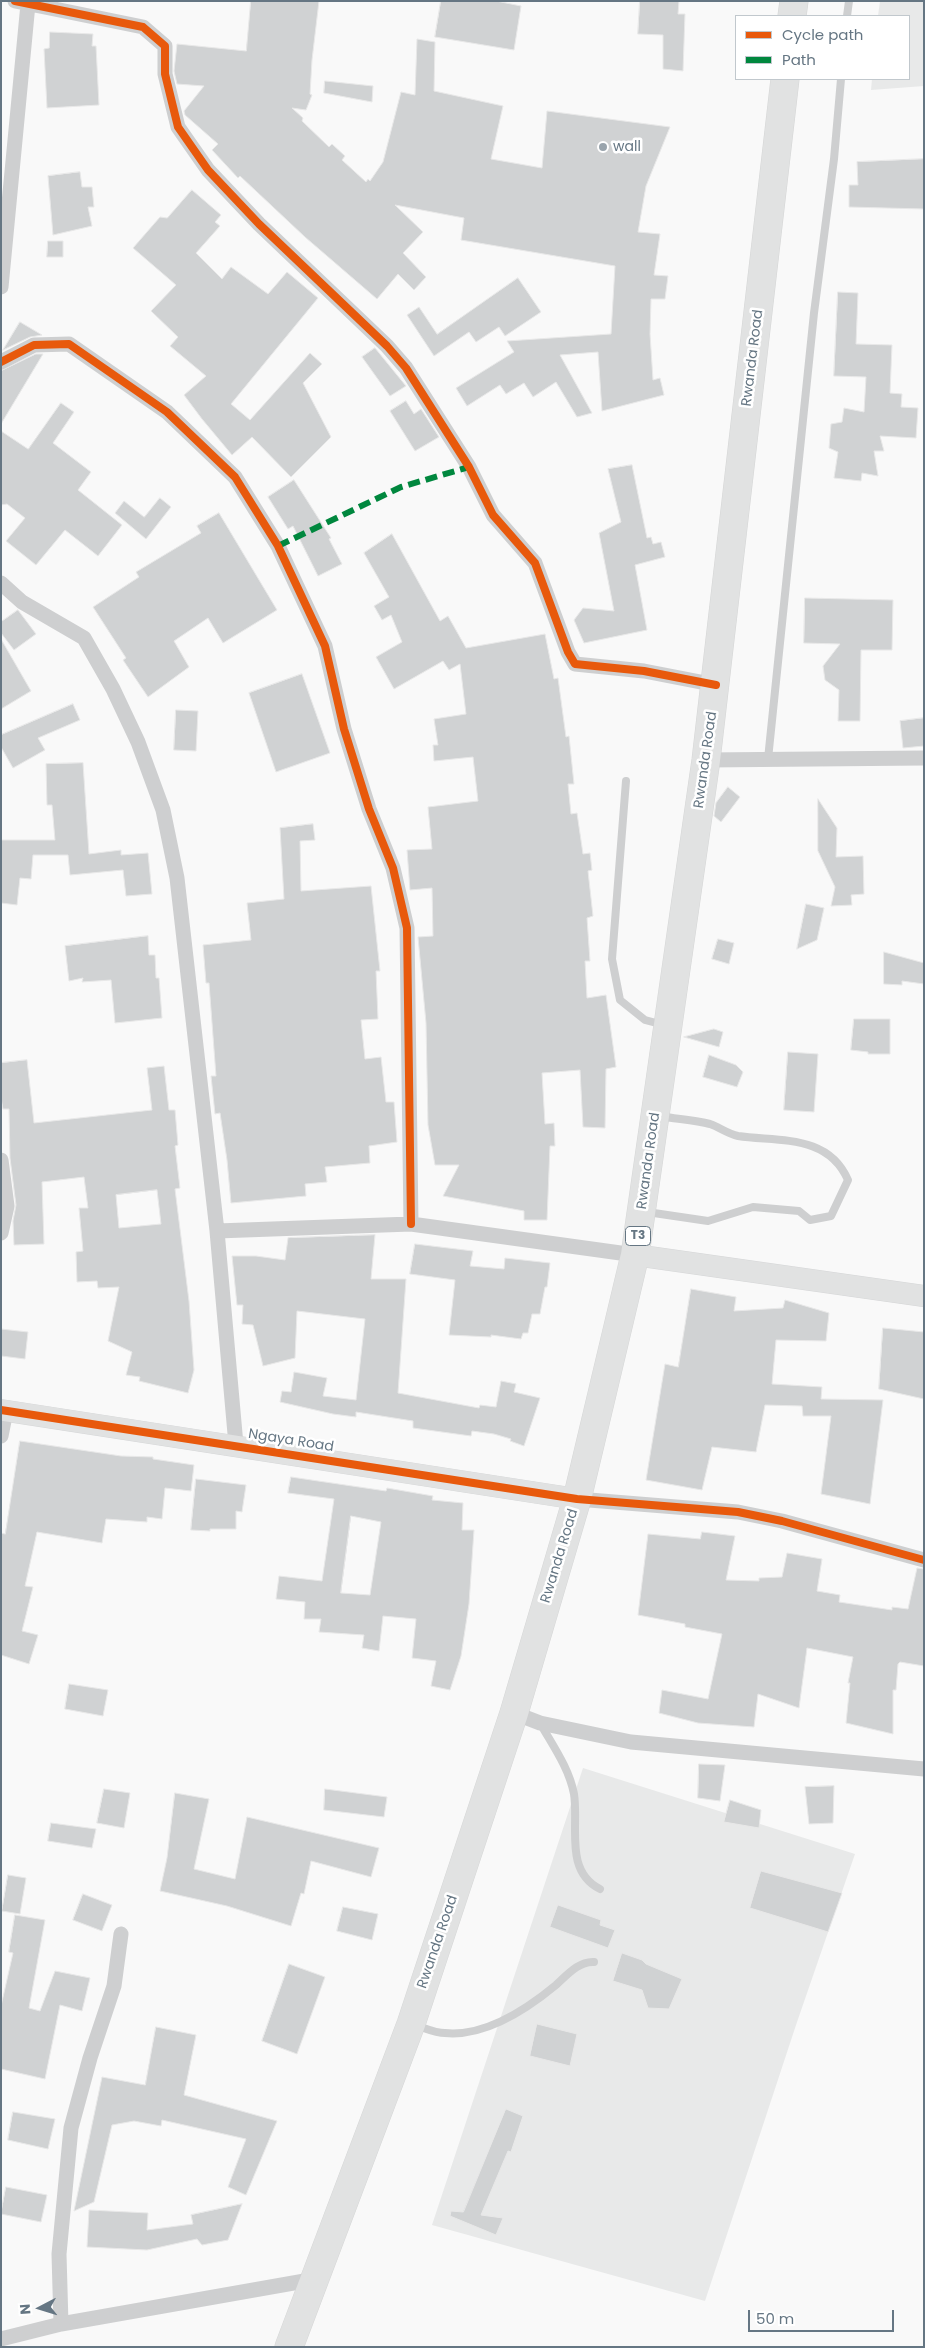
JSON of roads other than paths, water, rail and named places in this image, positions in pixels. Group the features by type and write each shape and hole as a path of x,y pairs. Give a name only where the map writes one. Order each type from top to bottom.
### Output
{"highway":[{"path":"792,15 794,1"},
{"name":"Rwanda Road","path":"290,2347 411,2024 514,1713 577,1498 635,1255 716,685 785,80"}],"street":[{"path":"1,287 21,3 143,28 165,46 165,74 178,127 214,177 259,224 387,346 406,368 470,466 493,515 535,563 568,652 575,664 644,671 716,685"},
{"path":"1,362 34,345 69,344 167,412 235,477 282,554 325,646 344,729 369,809 393,868 407,928 410,1224"},
{"path":"1,583 22,602 84,638 113,689 138,742 163,810 176,878 217,1231 236,1445"},
{"path":"706,760 924,758"},
{"path":"1,1160 7,1206 1,1233"},
{"path":"217,1231 410,1224 924,1296"},
{"path":"1,1436 4,1411"},
{"name":"Ngaya Road","path":"4,1411 577,1498"},
{"path":"577,1498 738,1512 782,1521 924,1560"},
{"path":"514,1713 540,1724 631,1742 924,1769"},
{"path":"61,2324 59,2254 71,2128 90,2058 114,1986 121,1934"},
{"path":"1,2339 61,2324 316,2279"}],"lane":[{"path":"847,15 848,1"},
{"path":"768,759 814,313 834,159 842,80"},
{"path":"626,781 612,959 620,1000 652,1024 669,1025"},
{"path":"642,1211 708,1221 753,1207 799,1211 810,1220 831,1216 848,1180 841,1165 811,1145 777,1138 737,1136 710,1124 656,1115"},
{"path":"540,1724 566,1769 574,1794 573,1828 579,1868 588,1883 600,1889"},
{"path":"411,2024 444,2034 467,2033 484,2028 533,2002 569,1972 587,1962 594,1962"}],"place":[{"name":"wall","path":"603,147"}]}
